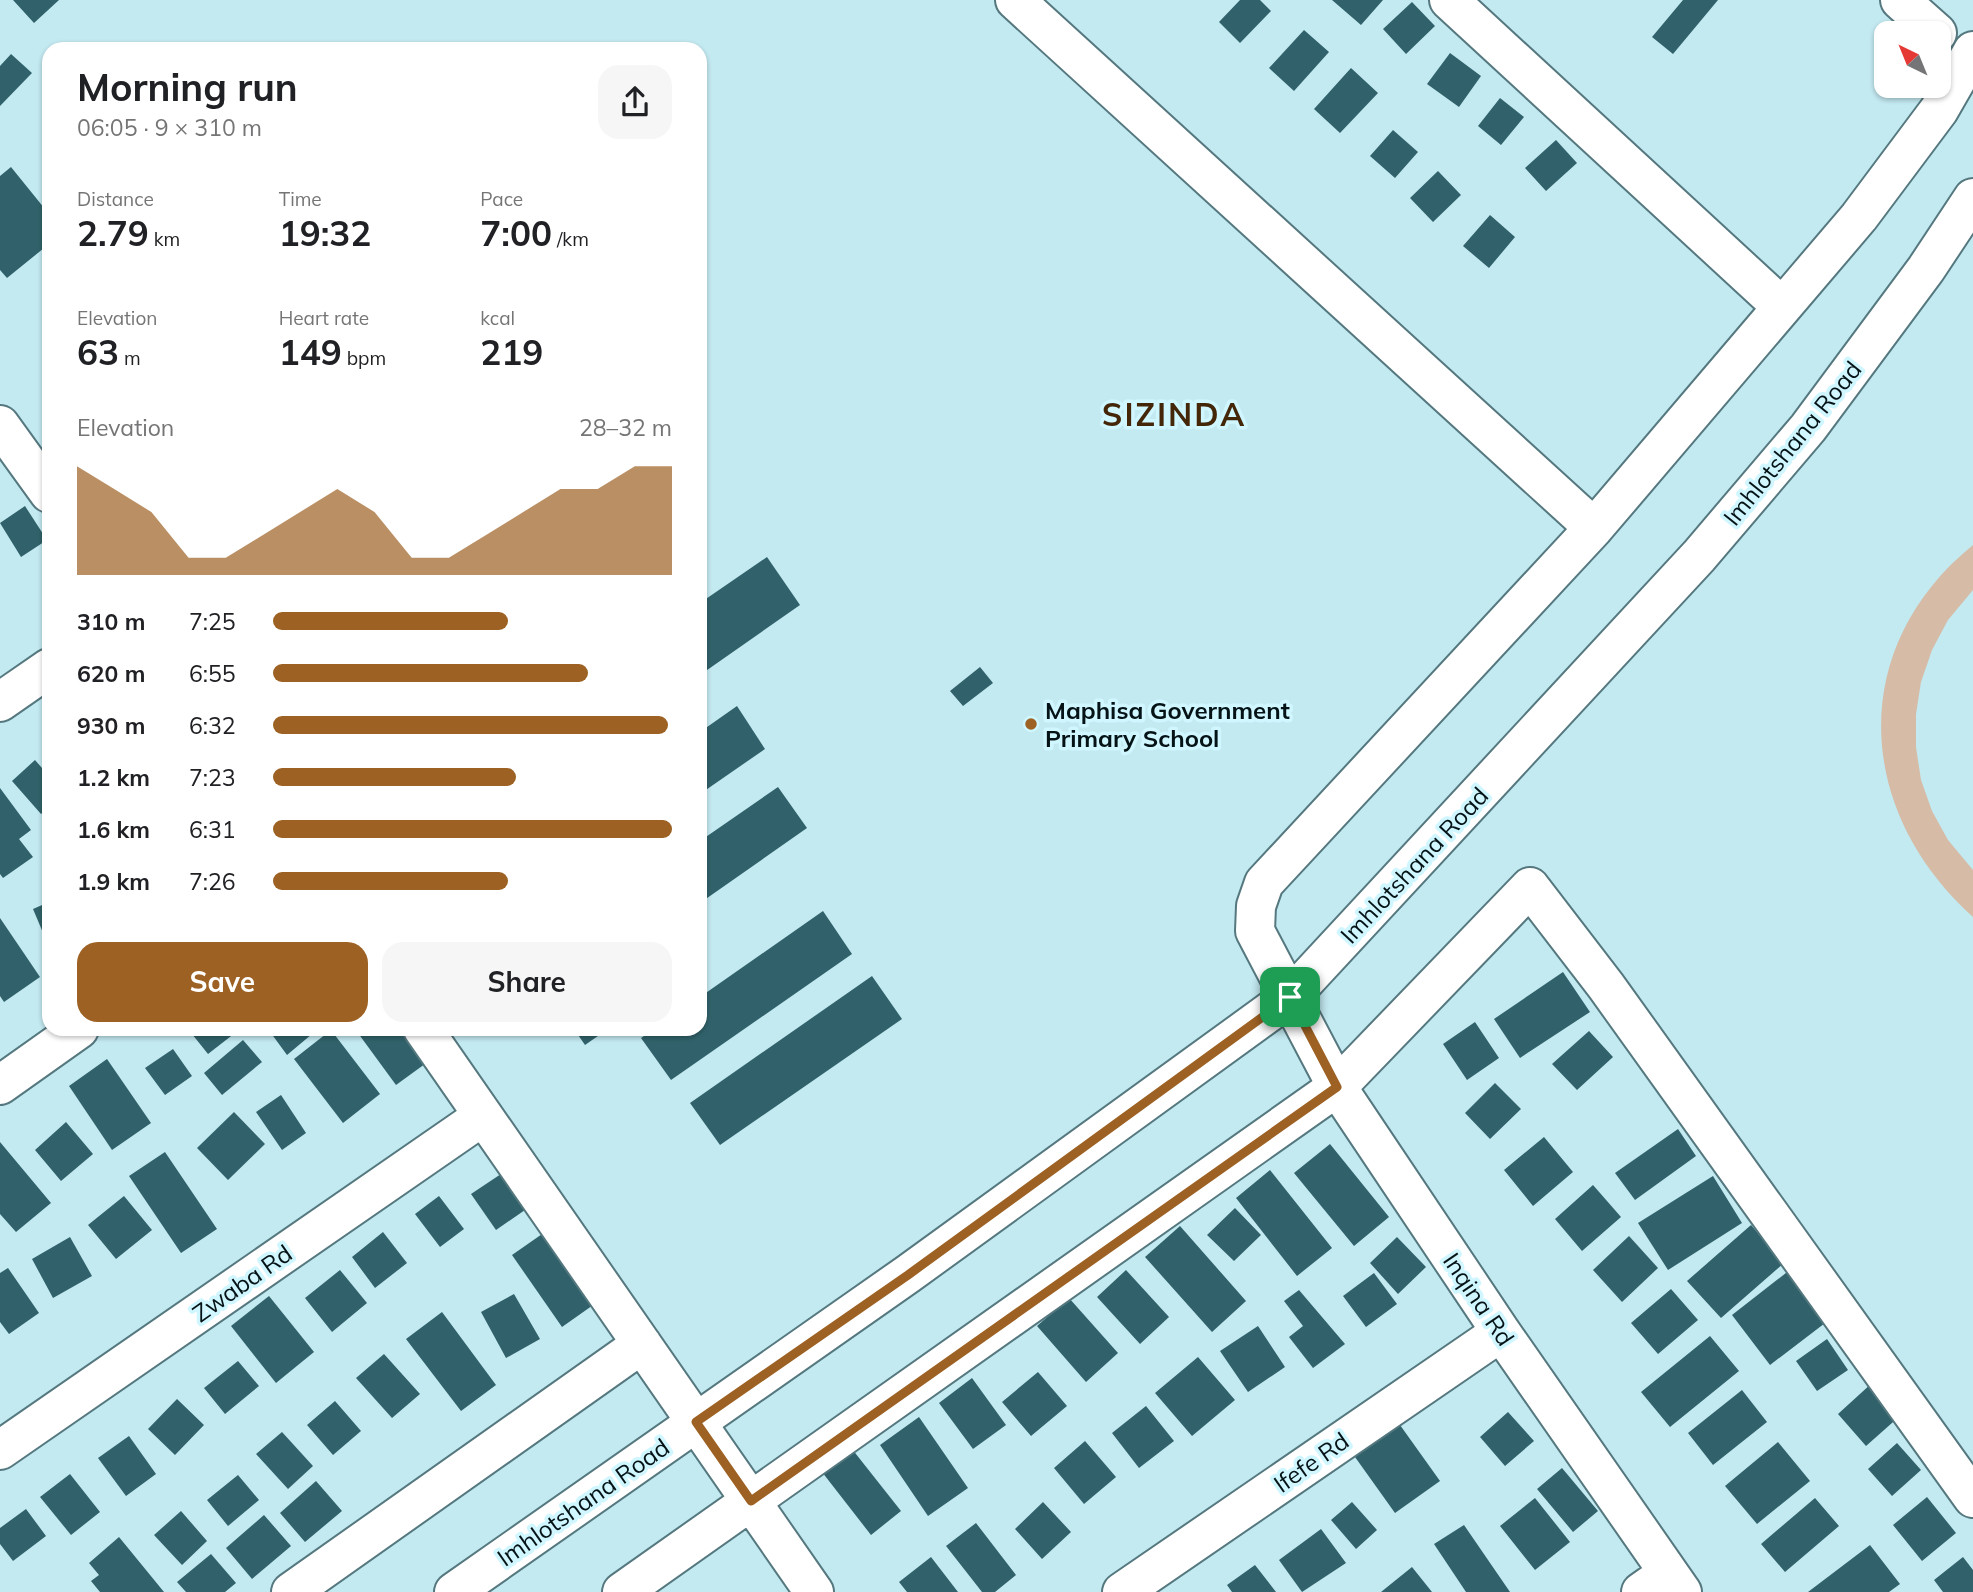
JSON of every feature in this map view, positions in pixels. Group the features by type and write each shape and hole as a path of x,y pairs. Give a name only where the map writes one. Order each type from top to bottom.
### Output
{"street":[{"path":"1015,0 1594,528"},
{"path":"1449,0 1781,306"},
{"path":"1900,0 1923,21"},
{"path":"1951,43 1970,56"},
{"name":"Inqina Rd","path":"1664,1586 1501,1332 1337,1087 1255,931 1256,906 1264,883 1594,528 1899,166 1970,56"},
{"name":"Imhlotshana Road","path":"454,1592 908,1275 1290,997 1699,556 1808,428 1926,270 1973,198"},
{"path":"0,425 42,483"},
{"path":"0,702 42,673"},
{"path":"622,1592 1337,1087 1530,887 1606,986 1973,1497"},
{"path":"0,1085 69,1036"},
{"path":"428,1036 814,1592"},
{"name":"Zwaba Rd","path":"0,1450 483,1116"},
{"name":"Ifefe Rd","path":"1122,1592 1501,1332"},
{"path":"291,1592 642,1344"}],"shaded area":[{"path":"1973,545 1973,590 1948,620 1932,650 1921,682 1916,714 1916,747 1921,780 1932,811 1948,840 1973,870 1973,917 1934,875 1905,829 1888,780 1881,730 1886,680 1903,632 1932,586"}],"building":[{"path":"13,0 59,0 34,23"},
{"path":"1240,0 1260,0 1271,11 1240,43 1219,22"},
{"path":"1332,0 1383,0 1361,25"},
{"path":"1683,0 1718,0 1673,54 1652,37"},
{"path":"1412,2 1435,26 1406,54 1383,29"},
{"path":"1304,30 1329,52 1294,91 1269,68"},
{"path":"1450,53 1481,76 1459,107 1427,84"},
{"path":"11,54 32,73 0,106 0,66"},
{"path":"1351,68 1378,93 1340,133 1314,109"},
{"path":"1500,98 1524,117 1501,145 1478,126"},
{"path":"1393,130 1418,152 1395,178 1370,156"},
{"path":"1556,140 1577,163 1546,191 1525,168"},
{"path":"11,167 42,205 42,250 7,278 0,270 0,176"},
{"path":"1438,171 1461,195 1433,222 1410,198"},
{"path":"1490,215 1515,237 1489,268 1463,246"},
{"path":"25,506 42,532 42,543 21,557 0,523"},
{"path":"767,557 800,605 707,670 707,598"},
{"path":"980,667 993,683 963,706 950,691"},
{"path":"737,706 765,749 707,789 707,727"},
{"path":"35,760 42,768 42,813 41,814 12,781"},
{"path":"778,787 807,828 707,898 707,836"},
{"path":"0,788 31,830 19,839 33,857 3,878 0,874"},
{"path":"42,905 42,930 33,909"},
{"path":"823,911 852,954 671,1080 641,1038 707,1036 707,992"},
{"path":"0,918 40,977 4,1002 0,996"},
{"path":"1563,972 1590,1012 1520,1058 1494,1019"},
{"path":"872,976 902,1019 720,1145 690,1103"},
{"path":"1475,1022 1499,1058 1467,1080 1443,1044"},
{"path":"1589,1031 1613,1057 1577,1090 1552,1064"},
{"path":"194,1036 231,1036 208,1054"},
{"path":"273,1036 310,1036 287,1055"},
{"path":"323,1036 336,1036 380,1094 343,1123 294,1059"},
{"path":"360,1036 411,1036 429,1061 396,1085"},
{"path":"579,1036 598,1036 585,1045"},
{"path":"243,1040 262,1062 222,1095 204,1073"},
{"path":"173,1049 192,1076 165,1095 145,1068"},
{"path":"107,1059 151,1123 112,1150 69,1086"},
{"path":"1495,1083 1521,1109 1490,1139 1465,1113"},
{"path":"281,1095 306,1133 282,1150 256,1112"},
{"path":"234,1112 265,1144 228,1180 197,1148"},
{"path":"66,1122 93,1154 61,1181 35,1150"},
{"path":"1678,1129 1696,1156 1635,1200 1615,1173"},
{"path":"1544,1137 1573,1172 1533,1206 1504,1170"},
{"path":"0,1142 51,1203 16,1232 0,1214"},
{"path":"1330,1144 1389,1217 1354,1246 1294,1173"},
{"path":"165,1152 217,1229 181,1253 129,1176"},
{"path":"1270,1170 1332,1248 1297,1276 1236,1198"},
{"path":"501,1174 525,1210 496,1230 471,1194"},
{"path":"1713,1176 1742,1223 1668,1270 1638,1223"},
{"path":"1593,1185 1621,1217 1582,1251 1555,1219"},
{"path":"124,1196 152,1230 116,1259 88,1225"},
{"path":"439,1196 464,1229 440,1247 415,1214"},
{"path":"1235,1208 1261,1235 1234,1261 1207,1235"},
{"path":"1751,1225 1784,1263 1721,1318 1687,1281"},
{"path":"1180,1226 1246,1301 1212,1332 1145,1257"},
{"path":"383,1232 407,1263 375,1288 352,1257"},
{"path":"545,1232 596,1303 562,1327 512,1255"},
{"path":"1629,1236 1658,1268 1622,1302 1593,1270"},
{"path":"70,1237 92,1276 53,1298 32,1259"},
{"path":"1397,1237 1426,1267 1398,1294 1370,1263"},
{"path":"8,1268 39,1313 9,1334 0,1322 0,1273"},
{"path":"1791,1269 1829,1320 1770,1365 1732,1315"},
{"path":"340,1270 367,1303 332,1332 305,1298"},
{"path":"1126,1270 1169,1317 1140,1344 1097,1297"},
{"path":"1374,1273 1397,1304 1366,1327 1343,1296"},
{"path":"1671,1289 1698,1320 1658,1354 1631,1323"},
{"path":"1299,1290 1345,1344 1313,1368 1289,1337 1303,1326 1284,1301"},
{"path":"514,1294 540,1339 506,1358 481,1312"},
{"path":"269,1296 314,1352 276,1383 231,1326"},
{"path":"1069,1298 1118,1353 1086,1382 1037,1326"},
{"path":"442,1312 496,1385 461,1411 406,1339"},
{"path":"1258,1326 1285,1367 1248,1392 1220,1351"},
{"path":"1710,1336 1739,1371 1670,1427 1641,1392"},
{"path":"1827,1339 1848,1370 1817,1391 1796,1361"},
{"path":"384,1354 420,1394 392,1418 356,1378"},
{"path":"1198,1357 1235,1400 1192,1436 1155,1393"},
{"path":"238,1361 259,1386 225,1414 204,1388"},
{"path":"1038,1372 1067,1406 1031,1436 1002,1402"},
{"path":"972,1378 1006,1425 973,1449 939,1403"},
{"path":"1872,1383 1901,1415 1866,1446 1838,1414"},
{"path":"1742,1390 1767,1422 1713,1465 1688,1433"},
{"path":"177,1399 204,1425 175,1455 148,1429"},
{"path":"335,1401 361,1431 333,1455 307,1425"},
{"path":"1146,1406 1174,1441 1139,1468 1112,1433"},
{"path":"1508,1412 1534,1441 1505,1466 1480,1437"},
{"path":"919,1417 968,1488 928,1516 880,1445"},
{"path":"1400,1425 1440,1481 1395,1513 1355,1457"},
{"path":"282,1432 313,1466 288,1489 256,1454"},
{"path":"129,1436 156,1474 126,1496 98,1458"},
{"path":"1085,1441 1116,1477 1084,1504 1054,1468"},
{"path":"1778,1442 1810,1481 1757,1524 1725,1486"},
{"path":"1897,1443 1921,1470 1892,1496 1868,1469"},
{"path":"852,1449 901,1511 871,1535 822,1472"},
{"path":"1562,1468 1598,1511 1573,1532 1537,1489"},
{"path":"70,1474 100,1512 71,1535 40,1497"},
{"path":"238,1475 259,1500 228,1526 207,1500"},
{"path":"316,1481 342,1511 305,1542 280,1513"},
{"path":"1927,1497 1956,1533 1922,1561 1893,1525"},
{"path":"1535,1498 1570,1542 1535,1570 1500,1526"},
{"path":"1815,1498 1839,1526 1785,1572 1761,1544"},
{"path":"1043,1502 1071,1532 1042,1559 1015,1529"},
{"path":"1352,1502 1377,1530 1356,1549 1331,1520"},
{"path":"26,1509 46,1536 13,1561 0,1544 0,1528"},
{"path":"181,1511 207,1541 182,1565 154,1535"},
{"path":"264,1515 291,1546 252,1579 226,1548"},
{"path":"976,1523 1016,1575 995,1592 982,1592 946,1546"},
{"path":"1464,1525 1510,1592 1466,1592 1434,1544"},
{"path":"1321,1529 1346,1563 1302,1592 1279,1560"},
{"path":"119,1537 164,1592 100,1592 91,1581 99,1575 89,1563"},
{"path":"1870,1545 1900,1584 1889,1592 1808,1592"},
{"path":"211,1554 236,1583 225,1592 186,1592 177,1582"},
{"path":"931,1557 958,1592 907,1592 899,1582"},
{"path":"1963,1557 1973,1570 1973,1592 1943,1592 1934,1580"},
{"path":"1255,1565 1276,1592 1232,1592 1227,1585"},
{"path":"1412,1567 1432,1592 1381,1592"}],"place":[{"name":"Maphisa Government Primary School","path":"1031,724"}],"district":[{"name":"SIZINDA","path":"1174,414"}],"route":[{"path":"1290,997 1337,1087 751,1501 696,1422 908,1275 1290,997"}]}
